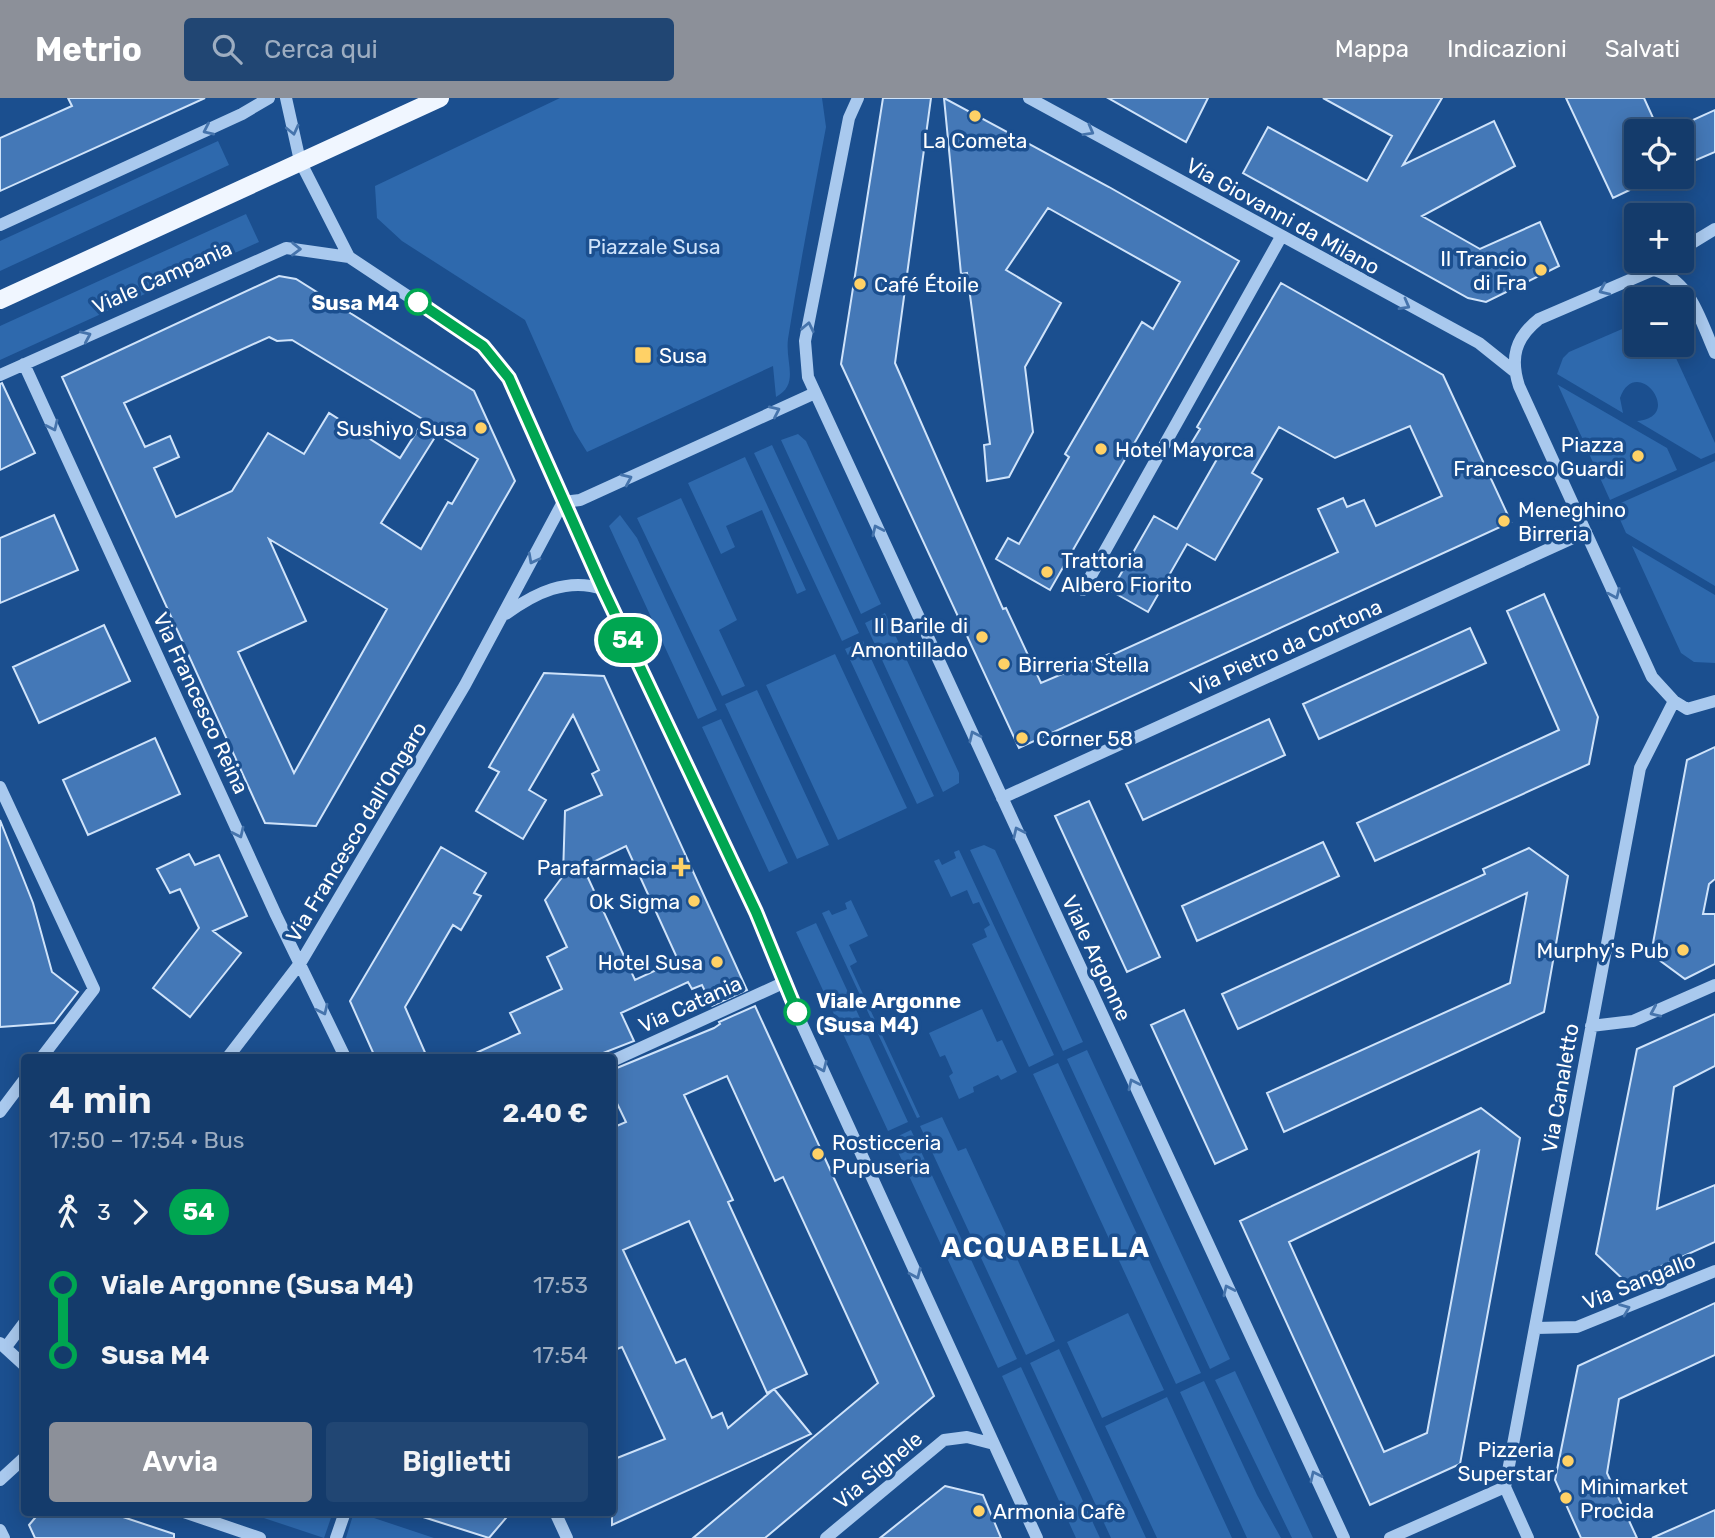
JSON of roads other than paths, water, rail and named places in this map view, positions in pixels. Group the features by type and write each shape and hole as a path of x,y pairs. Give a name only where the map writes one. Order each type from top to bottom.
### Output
{"main road":[{"path":"0,300 440,98"}],"street":[{"path":"0,225 242,114 269,98"},
{"path":"286,98 300,161 349,257 495,357 509,378 603,589 751,900 783,983 1037,1538"},
{"path":"845,98 849,118"},
{"path":"564,502 580,500 815,393 805,360 804,341 849,118 858,98"},
{"name":"Via Giovanni da Milano","path":"1029,98 1479,343 1514,372"},
{"path":"1694,240 1715,229"},
{"path":"1083,590 1281,237"},
{"name":"Viale Campania","path":"0,375 286,248 349,257"},
{"path":"1715,353 1687,291 1668,274 1653,270 1640,273 1539,319 1518,341 1514,372 1652,677 1674,701 1687,709 1715,701"},
{"name":"Via Francesco Reina","path":"24,364 276,915 344,1054"},
{"name":"Viale Argonne","path":"815,393 1344,1538"},
{"name":"Via Francesco dall'Ongaro","path":"230,1054 301,962 503,617 564,502"},
{"name":"Via Pietro da Cortona","path":"1002,798 1586,532"},
{"name":"Via Francesco dall'Ongaro","path":"503,617 526,600 548,590 587,584 603,589"},
{"name":"Via Canaletto","path":"1504,1487 1640,768 1674,701"},
{"path":"0,787 94,989 44,1054"},
{"name":"Via Catania","path":"616,1059 783,983"},
{"path":"1591,1026 1633,1021 1715,985"},
{"path":"0,1112 21,1084"},
{"name":"Via Sangallo","path":"1536,1328 1577,1327 1715,1271"},
{"path":"21,1326 3,1345 21,1362"},
{"name":"Via Sighele","path":"826,1538 944,1440 967,1437 994,1444"},
{"path":"0,1480 21,1461"},
{"path":"1390,1538 1504,1487 1528,1538"},
{"path":"196,1516 260,1538"},
{"path":"336,1538 344,1516"},
{"path":"557,1516 566,1538"},
{"path":"0,1530 4,1538"}],"place":[{"name":"La Cometa","path":"975,116"},
{"name":"Il Trancio di Fra","path":"1541,270"},
{"name":"Café Étoile","path":"860,284"},
{"name":"Susa M4","path":"418,302"},
{"name":"Susa","path":"643,355"},
{"name":"Sushiyo Susa","path":"481,428"},
{"name":"Hotel Mayorca","path":"1101,449"},
{"name":"Piazza Francesco Guardi","path":"1638,456"},
{"name":"Meneghino Birreria","path":"1504,521"},
{"name":"Trattoria Albero Fiorito","path":"1047,572"},
{"name":"Il Barile di Amontillado","path":"982,637"},
{"name":"Birreria Stella","path":"1004,664"},
{"name":"Corner 58","path":"1022,738"},
{"name":"Parafarmacia","path":"681,867"},
{"name":"Ok Sigma","path":"694,901"},
{"name":"Murphy's Pub","path":"1683,950"},
{"name":"Hotel Susa","path":"717,962"},
{"name":"Viale Argonne (Susa M4)","path":"797,1012"},
{"name":"Rosticceria Pupuseria","path":"818,1154"},
{"name":"Pizzeria Superstar","path":"1568,1461"},
{"name":"Minimarket Procida","path":"1566,1498"},
{"name":"Armonia Cafè","path":"979,1511"}],"district":[{"name":"ACQUABELLA","path":"1046,1247"}],"park label":[{"name":"Piazzale Susa","path":"654,246"}]}
